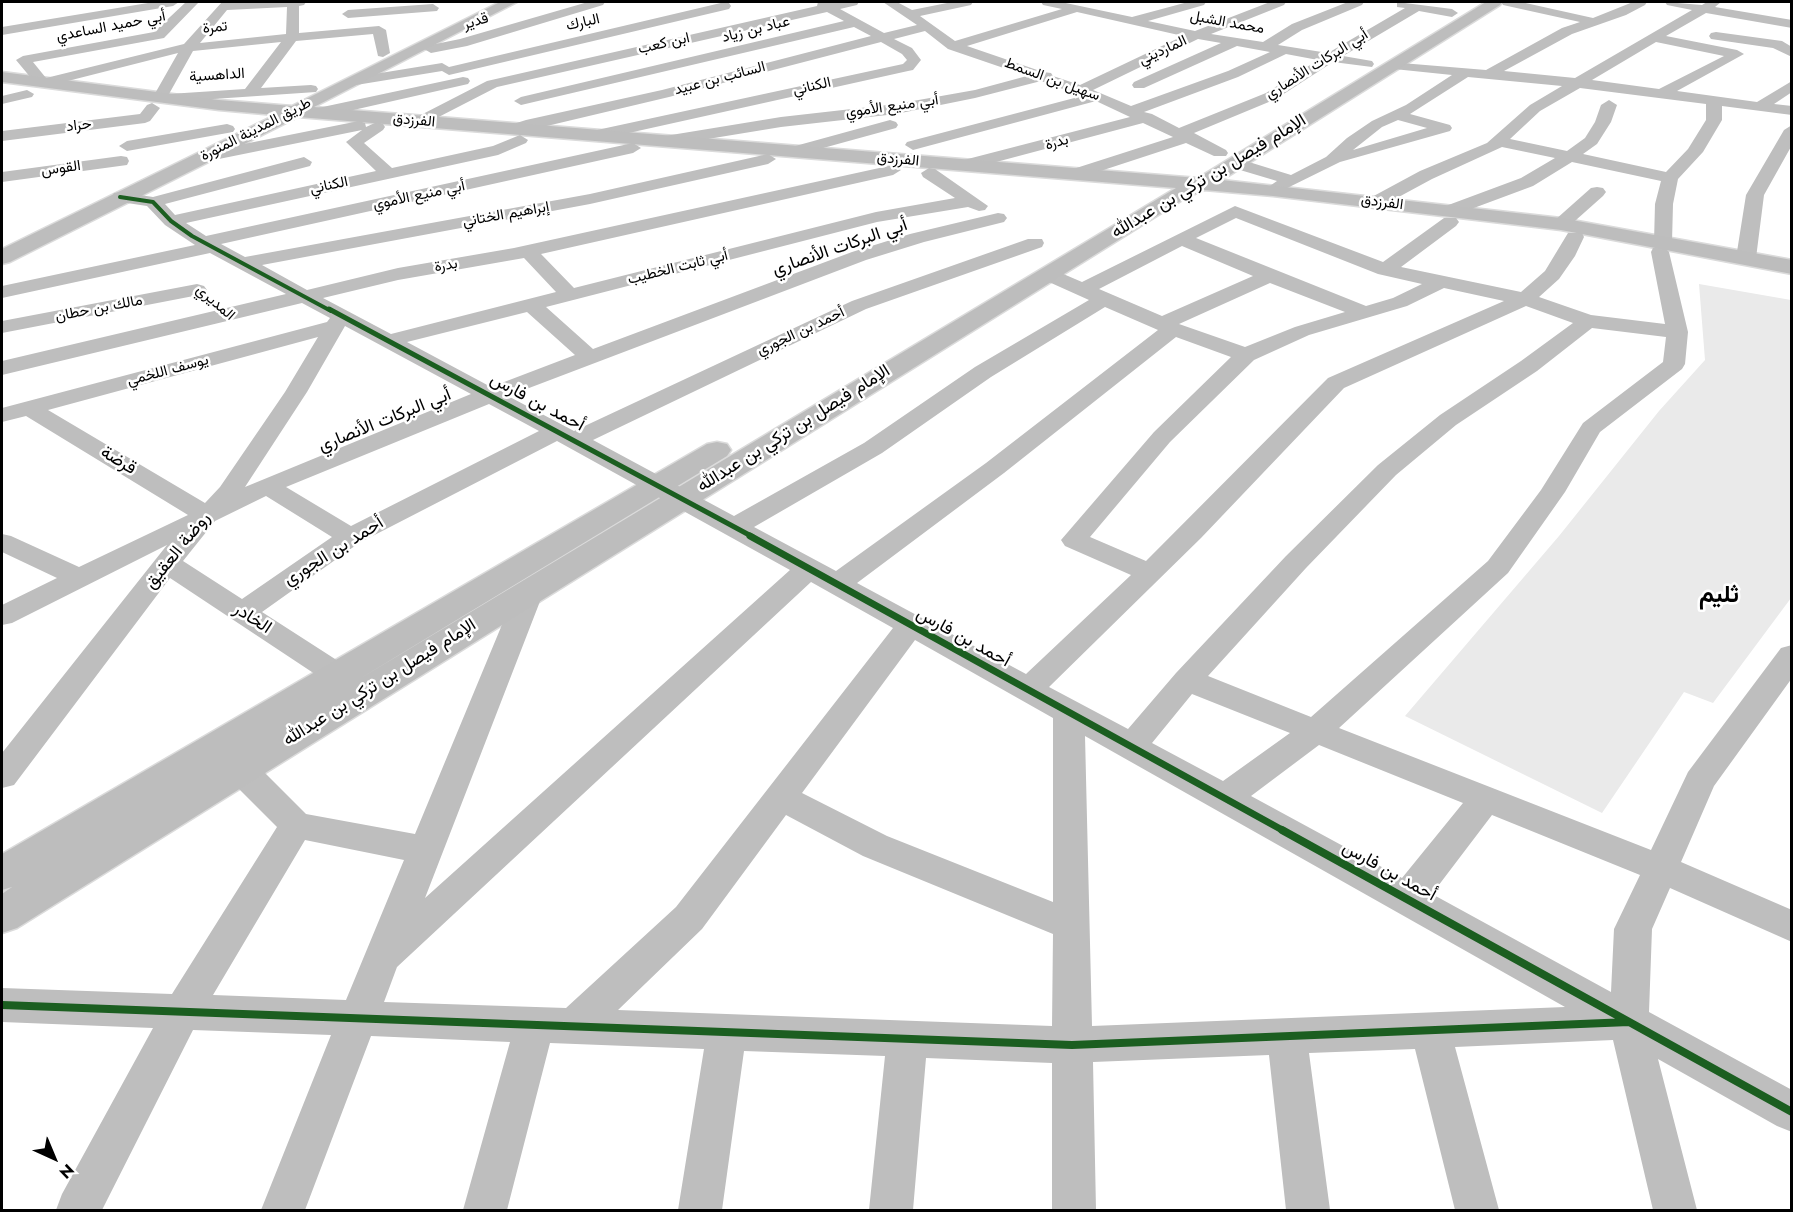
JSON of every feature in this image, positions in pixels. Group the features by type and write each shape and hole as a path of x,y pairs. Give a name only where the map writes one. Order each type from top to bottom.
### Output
{"main road":[{"name":"طريق المدينة المنورة","path":"2,239 125,164 227,129 251,117 283,113 311,89 382,47 432,29 489,2"},
{"name":"طريق المدينة المنورة","path":"2,257 125,164 204,157 283,113 344,85 435,59 510,2"},
{"name":"الإمام فيصل بن تركي بن عبدالله","path":"2,874 338,675 669,492 1045,257 1176,188 1380,65 1480,9"},
{"name":"الفرزدق","path":"2,77 44,82 156,105 199,102 368,126 517,134 597,135 794,151 927,167 1176,188 1281,185 1449,217"},
{"path":"199,102 251,101 311,89"},
{"name":"الفرزدق","path":"2,91 156,105 251,117"},
{"name":"الفرزدق","path":"283,113 318,113 420,121 633,148 893,170 966,165 1076,174 1323,207 1449,217 1568,230 1791,267"},
{"name":"الفرزدق","path":"1662,247 1791,278"},
{"name":"الإمام فيصل بن تركي بن عبدالله","path":"2,915 530,591 669,492"}],"street":[{"path":"36,12 172,2"},
{"path":"2,31 172,2"},
{"path":"159,34 193,2"},
{"path":"250,92 292,37 287,22 293,2"},
{"path":"125,164 188,48 226,4 300,2"},
{"name":"قدير","path":"435,59 462,43 598,2"},
{"name":"ابن كعب","path":"420,121 492,84 760,22 822,4 853,2"},
{"path":"900,5 966,2"},
{"name":"محمد الشبل","path":"1047,2 1196,35 1285,51 1380,65 1491,73 1582,94"},
{"path":"953,46 1103,2"},
{"path":"1131,21 1200,2"},
{"name":"المارديني","path":"1081,90 1196,35 1280,2"},
{"path":"1265,47 1297,27 1358,2"},
{"path":"1390,2 1418,7 1480,9"},
{"path":"1507,2 1531,3 1596,22"},
{"path":"1491,73 1567,32 1622,12 1641,2"},
{"path":"1671,2 1710,5 1749,22 1791,36"},
{"name":"الكناني","path":"597,135 908,67 914,60 907,51 822,4"},
{"path":"347,33 346,14 433,5 432,29"},
{"name":"سهيل بن السمط","path":"900,5 935,29 953,46 1047,76 1097,96 1185,135 1281,185"},
{"path":"1582,94 1654,38 1710,5"},
{"path":"1233,6 1256,11"},
{"path":"1592,6 1622,12"},
{"name":"أبي البركات الأنصاري","path":"1076,174 1185,135 1271,96 1376,28 1418,7"},
{"path":"1721,37 1749,22 1766,7"},
{"path":"729,8 760,22"},
{"name":"البارك","path":"435,59 565,44 729,8"},
{"path":"570,10 646,26"},
{"path":"105,31 176,18"},
{"name":"عباد بن زياد","path":"521,101 858,22"},
{"path":"1749,22 1791,24"},
{"name":"أبي حميد الساعدي","path":"44,57 159,34 228,25"},
{"path":"1545,26 1567,32"},
{"path":"21,27 44,57 23,60 44,82"},
{"name":"السائب بن عبيد","path":"517,134 547,119 664,94 881,38 935,29"},
{"name":"تمرة","path":"44,82 146,56 188,48 292,37 379,30 382,47"},
{"path":"1668,30 1777,45 1791,53"},
{"path":"1777,45 1791,36"},
{"path":"344,85 435,59 530,38"},
{"path":"1654,38 1737,54 1661,94"},
{"path":"1139,85 1235,42"},
{"path":"565,44 592,61"},
{"name":"بدرة","path":"966,165 1041,147 1139,114 1178,94 1233,75 1285,51"},
{"path":"181,61 280,53"},
{"path":"435,59 477,90"},
{"path":"1332,161 1353,141 1377,124 1441,90 1467,71"},
{"name":"الداهسية","path":"241,74 265,72"},
{"name":"أبي منيع الأموي","path":"665,141 872,110 896,109 975,94 1047,76"},
{"path":"1109,76 1178,94"},
{"name":"الداهسية","path":"170,80 193,78"},
{"path":"318,113 463,81"},
{"path":"832,82 872,110 913,145 927,167 970,201 998,218 1082,290 1246,355"},
{"path":"492,84 547,119"},
{"path":"344,85 369,102"},
{"name":"حراد","path":"2,136 156,105 250,92 311,89"},
{"path":"1638,91 1645,111"},
{"path":"1376,202 1426,176 1493,146 1535,108 1558,95 1638,91 1791,111"},
{"path":"1761,107 1787,92"},
{"path":"2,100 27,94"},
{"path":"1582,94 1609,105 1627,108"},
{"path":"913,145 1097,96"},
{"path":"1224,798 1316,731 1498,567 1552,492 1590,428 1674,364 1677,332 1662,247 1664,204 1670,178 1695,152 1714,120 1714,101"},
{"path":"1385,270 1449,217 1527,182 1591,141 1604,122 1609,105"},
{"path":"1281,185 1332,161 1444,128 1396,115"},
{"path":"794,151 890,125"},
{"path":"204,157 368,126"},
{"path":"368,126 354,141 388,173"},
{"path":"125,164 227,129"},
{"path":"1746,258 1755,195 1788,130"},
{"name":"الكناني","path":"162,212 331,185 498,150 517,134"},
{"path":"106,141 125,164"},
{"path":"1498,141 1670,178"},
{"path":"281,143 331,185"},
{"name":"أبي منيع الأموي","path":"2,292 175,256 209,245 376,205 633,148"},
{"path":"498,150 542,208"},
{"name":"إبراهيم الختاني","path":"243,263 542,208 768,159"},
{"path":"162,212 304,162"},
{"name":"القوس","path":"2,177 125,164"},
{"name":"أحمد بن فارس","path":"125,164 162,212 209,245 303,296 338,321 388,341 669,492 1791,1112"},
{"name":"بدرة","path":"2,368 398,274 528,251 893,170"},
{"path":"30,191 34,172"},
{"path":"1028,690 1150,573 1336,382 1526,299 1552,275 1565,256 1568,230 1597,192"},
{"path":"775,196 820,232"},
{"name":"أبي ثابت الخطيب","path":"388,341 876,218 970,201"},
{"path":"376,205 400,234"},
{"path":"1082,290 1235,211 1385,270 1526,299 1588,321 1677,332"},
{"name":"أبي البركات الأنصاري","path":"2,616 267,486 490,395 859,256 917,238 998,218"},
{"path":"1182,239 1269,276 1364,312"},
{"path":"528,251 570,295"},
{"name":"المديري","path":"175,256 197,290 230,314 257,347"},
{"name":"أحمد بن الجوري","path":"242,612 350,537 566,436 859,305 1045,257"},
{"path":"382,959 821,577 995,468 1169,326 1269,276"},
{"path":"1150,573 1074,540 1162,437 1246,355 1302,331 1400,302 1441,282"},
{"name":"مالك بن حطان","path":"2,327 197,290"},
{"path":"732,528 873,448 983,372 1104,299"},
{"path":"532,305 591,357"},
{"name":"يوسف اللخمي","path":"2,415 257,347 338,321"},
{"name":"روضة العقيق","path":"2,775 166,563 229,492 296,392 338,321"},
{"path":"1131,747 1187,680 1296,562 1387,470 1448,420 1529,366 1588,321"},
{"name":"قرضة","path":"29,408 207,515"},
{"path":"267,486 350,537"},
{"path":"2,542 80,578"},
{"name":"الخادر","path":"166,563 338,675"},
{"path":"283,1210 530,591"},
{"path":"485,1210 554,1026 689,918 910,626"},
{"path":"1675,1210 1629,1022 1633,929 1700,781 1791,656"},
{"path":"1187,680 1660,868 1791,927"},
{"path":"1069,713 1074,1210"},
{"path":"240,769 296,825 425,850"},
{"path":"781,797 875,846 1071,925"},
{"path":"1407,899 1486,799"},
{"path":"78,1210 182,1012 296,825"},
{"path":"2,1005 1072,1045 1629,1022"},
{"path":"1430,1030 1477,1210"},
{"path":"700,1210 726,1032"},
{"path":"1287,1036 1308,1210"},
{"path":"891,1210 907,1039"}],"shaded area":[{"path":"1699,284 1791,300 1791,598 1713,703 1684,692 1602,813 1405,716 1559,536 1659,411 1705,360"}],"cycle path":[{"path":"120,197 153,202 171,221 192,236 658,485 1792,1112"},
{"path":"2,1005 1072,1045 1629,1022"}],"district":[{"name":"ثليم","path":"1719,596"}]}
